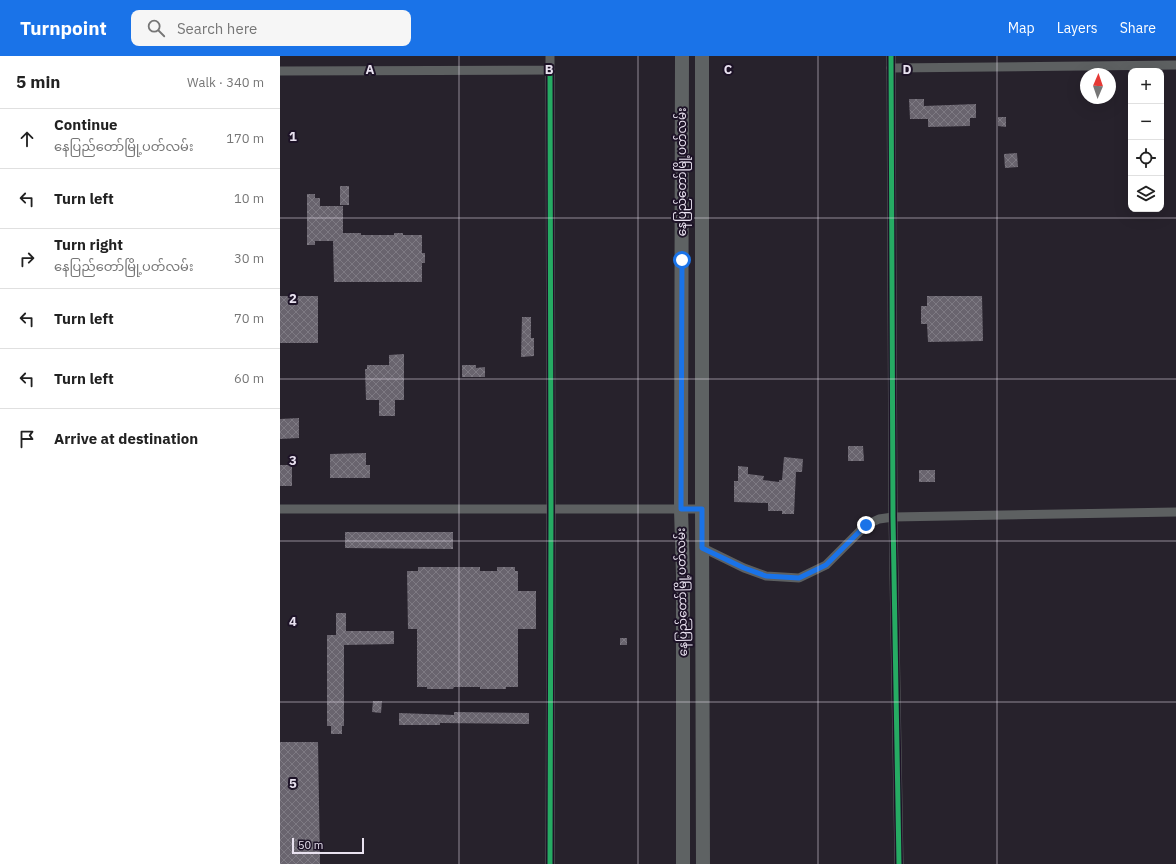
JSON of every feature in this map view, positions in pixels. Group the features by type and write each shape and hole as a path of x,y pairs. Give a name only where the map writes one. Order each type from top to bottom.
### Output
{"main road":[{"name":"နေပြည်တော်မြို့ပတ်လမ်း","path":"682,56 681,509 683,575 683,864"},
{"name":"နေပြည်တော်မြို့ပတ်လမ်း","path":"702,56 703,864"}],"street":[{"path":"550,56 550,864"},
{"path":"891,56 893,517 899,864"},
{"path":"891,68 1176,65"},
{"path":"280,70 550,70"},
{"path":"280,509 702,509"},
{"path":"702,548 744,568 766,576 799,578 826,565 866,525 879,519 893,517 1176,512"}],"building":[{"path":"909,99 924,99 924,106 976,104 976,118 970,118 970,126 928,127 928,119 910,119"},
{"path":"998,117 1006,117 1006,127 998,126"},
{"path":"1017,153 1018,167 1005,168 1004,154"},
{"path":"340,186 349,186 349,205 340,205"},
{"path":"307,194 315,194 315,198 320,198 320,206 343,206 343,233 361,233 361,235 394,235 394,233 403,233 403,235 422,235 422,253 425,253 425,263 422,263 422,282 334,282 333,241 315,241 315,245 307,245"},
{"path":"280,296 318,296 318,343 280,343"},
{"path":"927,296 982,296 983,341 928,342 927,324 921,324 921,306 927,306"},
{"path":"522,317 531,317 531,338 534,338 534,356 521,357"},
{"path":"404,354 404,400 395,400 395,416 379,416 379,400 366,400 365,369 367,369 367,365 389,365 389,355"},
{"path":"462,365 476,365 476,368 485,367 485,377 462,377"},
{"path":"299,418 299,438 280,439 280,419"},
{"path":"848,446 863,446 864,461 848,461"},
{"path":"366,453 366,465 370,465 370,478 330,478 330,454"},
{"path":"784,457 803,459 802,472 796,472 794,514 782,514 782,511 768,511 768,503 734,502 734,481 738,481 738,466 748,467 748,474 764,476 763,480 779,482 779,480 782,480"},
{"path":"280,465 292,465 292,486 280,486"},
{"path":"919,470 935,470 935,482 919,482"},
{"path":"345,532 453,532 453,549 345,548"},
{"path":"418,567 480,567 480,571 497,571 497,567 515,567 515,571 518,571 518,591 536,591 536,629 518,629 518,687 506,687 506,689 454,687 453,689 427,689 427,687 417,687 417,629 408,629 407,571 418,571"},
{"path":"336,613 346,613 346,631 394,631 394,644 344,645 344,726 342,726 342,734 331,734 331,726 327,726 327,635 336,635"},
{"path":"620,638 627,638 627,645 620,645"},
{"path":"373,701 382,701 381,713 372,712"},
{"path":"454,712 529,713 529,724 440,723 440,725 399,725 399,713 454,715"},
{"path":"280,742 318,742 320,864 280,864"}],"cycle path":[{"path":"891,56 893,517 899,864"},
{"path":"550,70 550,864"}],"route":[{"path":"682,260 681,509 702,509 702,548 744,568 766,576 799,578 826,565 866,525"}]}
